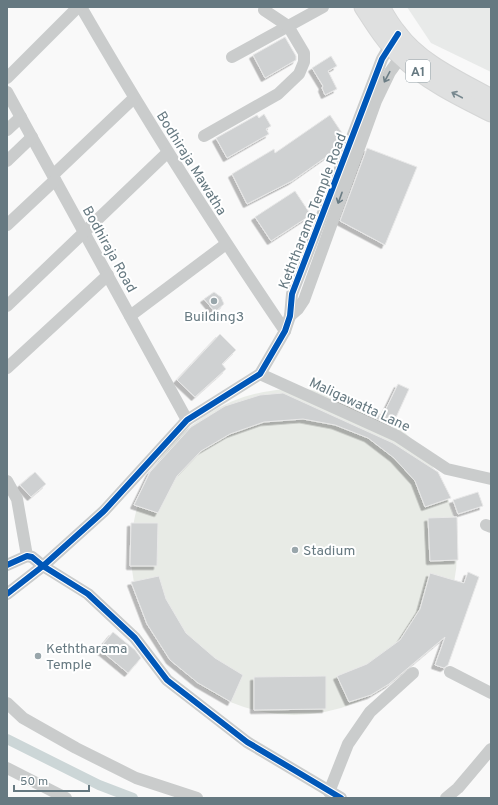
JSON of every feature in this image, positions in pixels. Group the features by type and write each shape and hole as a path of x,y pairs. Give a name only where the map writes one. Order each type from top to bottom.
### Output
{"highway":[{"name":"A1","path":"362,7 429,79 491,113"},
{"name":"A1","path":"381,7 399,45 491,98"}],"street":[{"path":"7,78 78,7"},
{"name":"Bodhiraja Mawatha","path":"81,7 168,153 226,244 285,332"},
{"path":"232,57 323,7"},
{"path":"204,136 278,94 299,74 304,62 304,53 288,26 264,10"},
{"name":"Keththarama Temple Road","path":"7,594 43,566 104,511 187,420 260,374 285,332 290,316 292,294 318,245 354,148 383,85 399,45"},
{"name":"Bodhiraja Road","path":"7,92 187,420"},
{"path":"7,225 134,98"},
{"path":"7,130 21,117"},
{"path":"7,161 32,137"},
{"path":"7,306 85,234 168,153"},
{"path":"130,316 226,244"},
{"path":"7,368 108,275"},
{"name":"Maligawatta Lane","path":"260,374 397,436 447,469 489,480"},
{"path":"7,481 16,499 27,556"},
{"path":"7,565 27,556 32,557 94,600 135,638 167,680 247,742 341,798"},
{"path":"450,672 491,693"},
{"path":"329,792 348,744 370,712 413,673"},
{"path":"7,703 23,718 76,748 136,778 197,798"},
{"path":"446,798 458,788 491,749"},
{"path":"7,768 66,798"}],"shaded area":[{"path":"407,7 491,7 491,72 431,43"},
{"path":"294,389 310,390 341,396 356,402 384,417 409,437 429,462 444,490 450,505 456,536 456,568 450,599 444,614 429,642 409,667 384,687 356,702 341,708 310,714 294,715 278,714 247,708 232,702 204,687 179,667 159,642 144,614 138,599 132,568 131,552 132,536 138,505 144,490 159,462 179,437 204,417 232,402 247,396 278,390"}],"building":[{"path":"285,37 296,56 296,60 265,78 253,55"},
{"path":"331,56 337,66 328,71 337,89 325,95 322,88 323,86 312,68"},
{"path":"264,114 271,126 266,129 269,134 227,158 216,138 257,115 259,118"},
{"path":"330,115 344,136 339,148 292,181 247,204 232,174 274,149 275,153"},
{"path":"367,148 417,167 385,245 340,221"},
{"path":"295,191 311,215 271,241 255,217"},
{"name":"Building3","path":"214,292 221,297 224,304 215,312 204,299"},
{"path":"220,334 236,350 222,364 226,369 195,397 177,380"},
{"path":"398,384 409,389 393,424 396,428 327,396 340,398 372,411 382,417"},
{"path":"283,393 393,443 438,472 451,498 425,507 415,481 394,458 368,438 335,425 303,419 264,422 230,434 201,451 177,476 158,513 134,505 150,472 191,427 225,406 260,395"},
{"path":"35,472 46,484 31,497 20,485"},
{"path":"478,492 483,506 458,514 453,500"},
{"path":"457,517 458,560 430,561 428,518"},
{"path":"131,523 158,523 157,566 130,566"},
{"path":"468,572 479,577 448,665 444,668 435,665 445,637 389,684 371,695 349,702 337,676 367,664 400,640 420,609 430,573 464,583"},
{"path":"159,576 166,599 186,633 215,658 243,675 231,702 198,683 170,660 147,624 131,582"},
{"path":"113,632 135,650 141,658 128,673 99,649"},
{"path":"326,676 326,709 254,710 254,677"}],"waterway":[{"path":"7,739 99,785 133,798"}],"cycle path":[{"path":"7,594 43,566 104,511 187,420 260,374 285,331 290,316 292,294 382,59 398,34"},
{"path":"7,565 27,556 32,557 43,566 88,594 135,638 167,680 247,742 341,798"}],"place":[{"name":"Building3","path":"214,301"},
{"name":"Stadium","path":"295,550"},
{"name":"Keththarama Temple","path":"38,656"}]}
